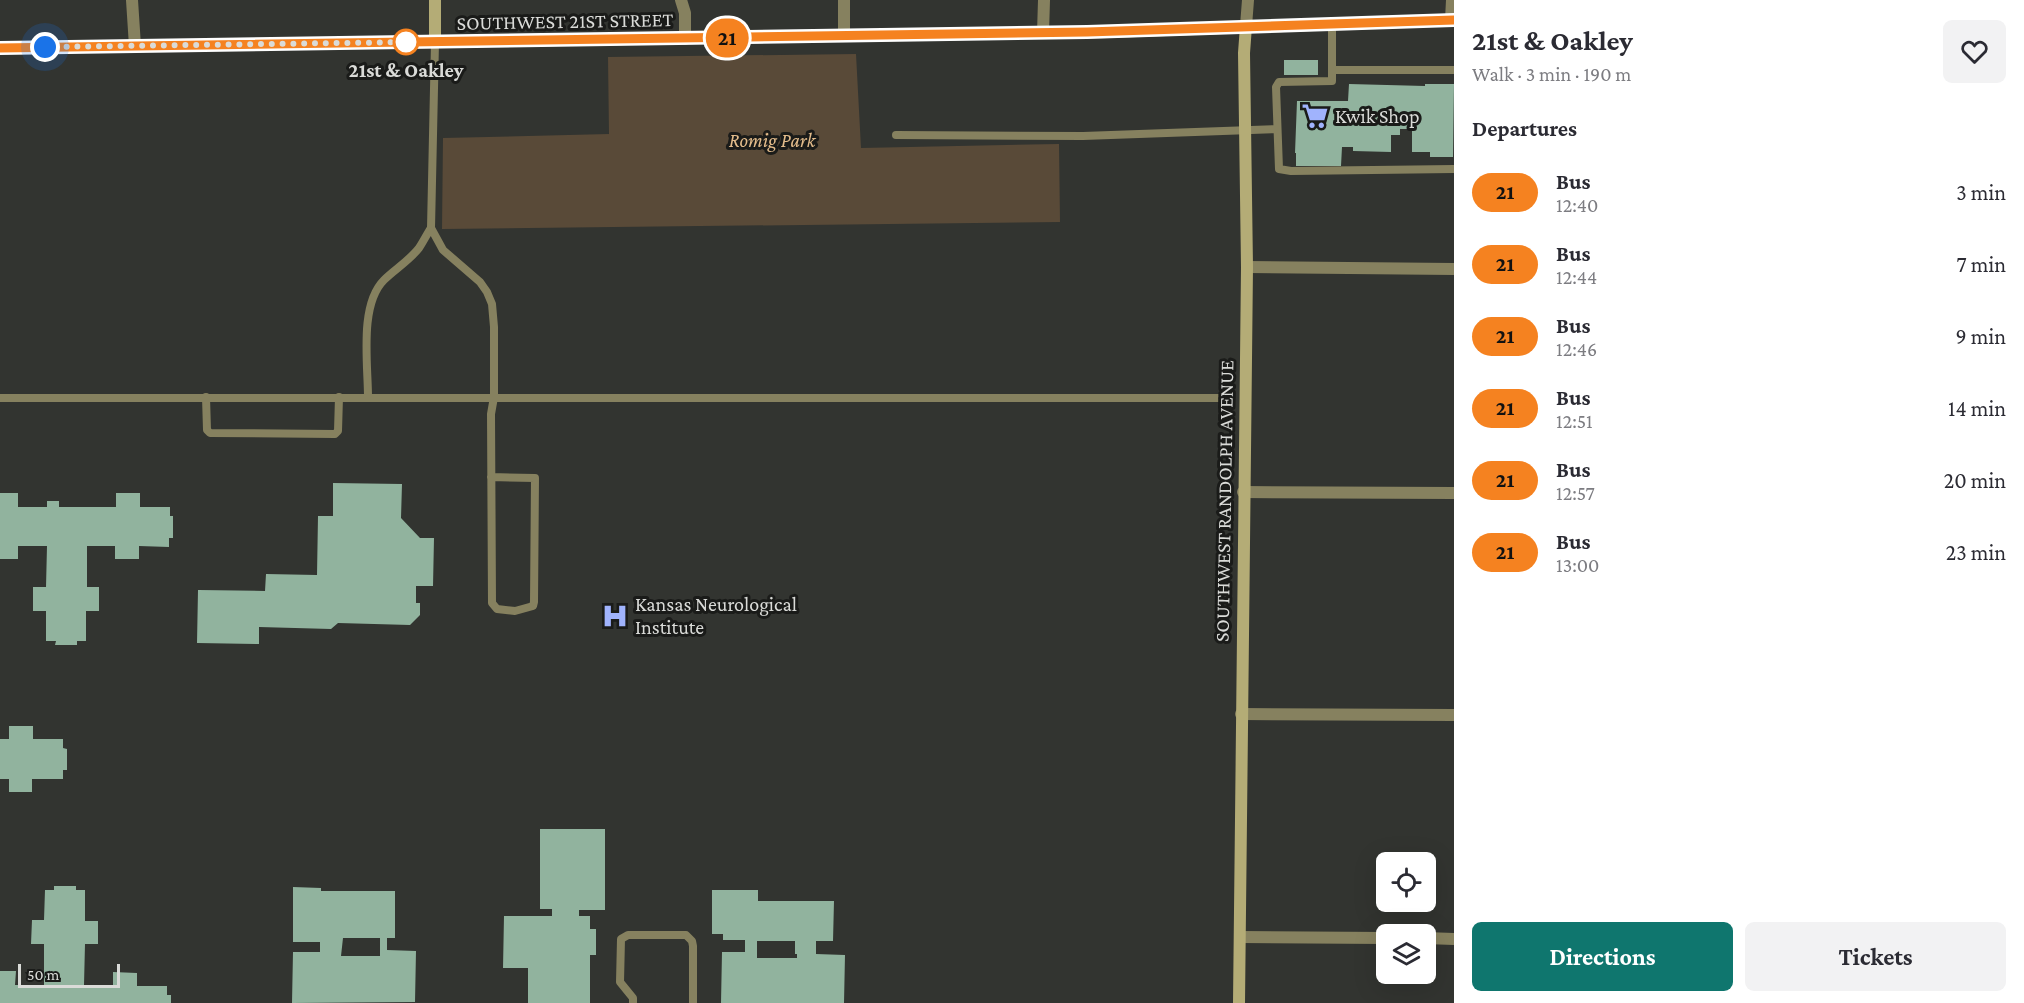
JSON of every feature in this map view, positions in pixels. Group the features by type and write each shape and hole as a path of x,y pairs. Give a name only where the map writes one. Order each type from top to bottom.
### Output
{"main road":[{"path":"435,0 435,42"},
{"name":"SOUTHWEST 21ST STREET","path":"0,48 1043,33 1453,20"},
{"name":"SOUTHWEST RANDOLPH AVENUE","path":"1239,1003 1247,267 1244,53 1246,26"}],"street":[{"path":"132,0 135,46"},
{"path":"681,0 685,13 686,39"},
{"path":"844,0 844,36"},
{"path":"1043,33 1044,0"},
{"name":"SOUTHWEST RANDOLPH AVENUE","path":"1246,26 1248,0"},
{"path":"1452,0 1453,20"},
{"path":"1247,267 1454,269"},
{"path":"1243,492 1454,493"},
{"path":"1241,714 1454,715"},
{"path":"1240,937 1376,938"},
{"path":"1436,938 1454,939"}],"lane":[{"path":"1332,23 1332,81 1279,82 1275,92 1279,169 1291,171 1454,168"},
{"path":"435,42 431,228 443,250 480,282 492,304 494,327 494,398 490,414 492,603 497,609 515,611 532,606 534,602 535,478 491,477"},
{"path":"1333,70 1454,70"},
{"path":"896,135 1083,136 1276,129"},
{"path":"368,398 370,305 383,280 418,249 431,228"},
{"path":"0,398 1229,398"},
{"path":"206,398 207,430 210,433 335,434 338,431 339,398"},
{"path":"633,1003 633,998 620,982 621,939 628,936 686,935 692,941 693,946 693,1003"}],"green space":[{"name":"Romig Park","path":"856,54 861,148 1059,144 1060,222 442,229 443,138 609,134 608,57"}],"building":[{"path":"1284,60 1318,60 1318,75 1284,75"},
{"path":"1349,84 1425,86 1425,84 1454,84 1453,157 1430,157 1430,152 1412,152 1412,129 1400,129 1400,135 1391,135 1391,152 1353,151 1353,147 1342,147 1341,166 1296,166 1297,101 1348,101"},
{"path":"333,483 402,484 401,518 420,538 434,538 433,586 416,586 416,603 420,603 420,615 410,625 338,623 331,629 259,627 259,644 197,643 198,590 265,591 266,574 317,575 318,516 333,516"},
{"path":"0,493 18,493 18,507 47,507 47,501 59,501 59,507 116,507 116,493 140,493 140,507 170,507 170,516 173,516 173,538 169,538 169,547 139,546 139,559 115,559 115,546 87,546 87,587 99,587 99,611 86,611 86,641 77,641 77,645 55,645 56,641 46,641 46,611 33,611 33,587 46,587 47,546 18,546 18,559 0,559"},
{"path":"9,726 33,726 33,739 63,739 63,748 67,749 67,770 63,770 63,779 32,779 32,792 9,792 9,779 0,779 0,739 9,739"},
{"path":"540,829 605,829 605,910 579,910 579,916 590,916 590,929 596,929 596,955 590,955 590,1003 528,1003 528,968 503,968 504,916 552,916 552,909 540,909"},
{"path":"54,886 76,886 76,890 85,890 85,921 98,921 98,944 85,944 84,985 113,985 113,972 137,973 137,986 167,986 167,995 171,995 171,1003 0,1003 0,971 16,971 15,985 44,985 44,944 31,944 32,920 44,920 45,890 54,890"},
{"path":"293,887 321,888 321,891 395,891 395,938 387,938 387,950 416,951 415,1002 292,1003 293,952 320,952 320,942 293,942","holes":["343,938 380,938 380,956 341,956"]},
{"path":"712,890 758,890 758,901 834,901 833,941 816,941 816,954 845,955 844,1003 721,1003 722,952 745,952 745,940 723,940 723,934 712,934","holes":["757,941 795,941 797,958 757,958"]}],"bus line":[{"name":"21","path":"0,48 1087,32 1454,20"}],"place":[{"name":"21st & Oakley","path":"406,42"},
{"name":"Kwik Shop","path":"1315,116"},
{"name":"Kansas Neurological Institute","path":"615,616"}],"route":[{"path":"45,47 417,42 406,42"}]}
